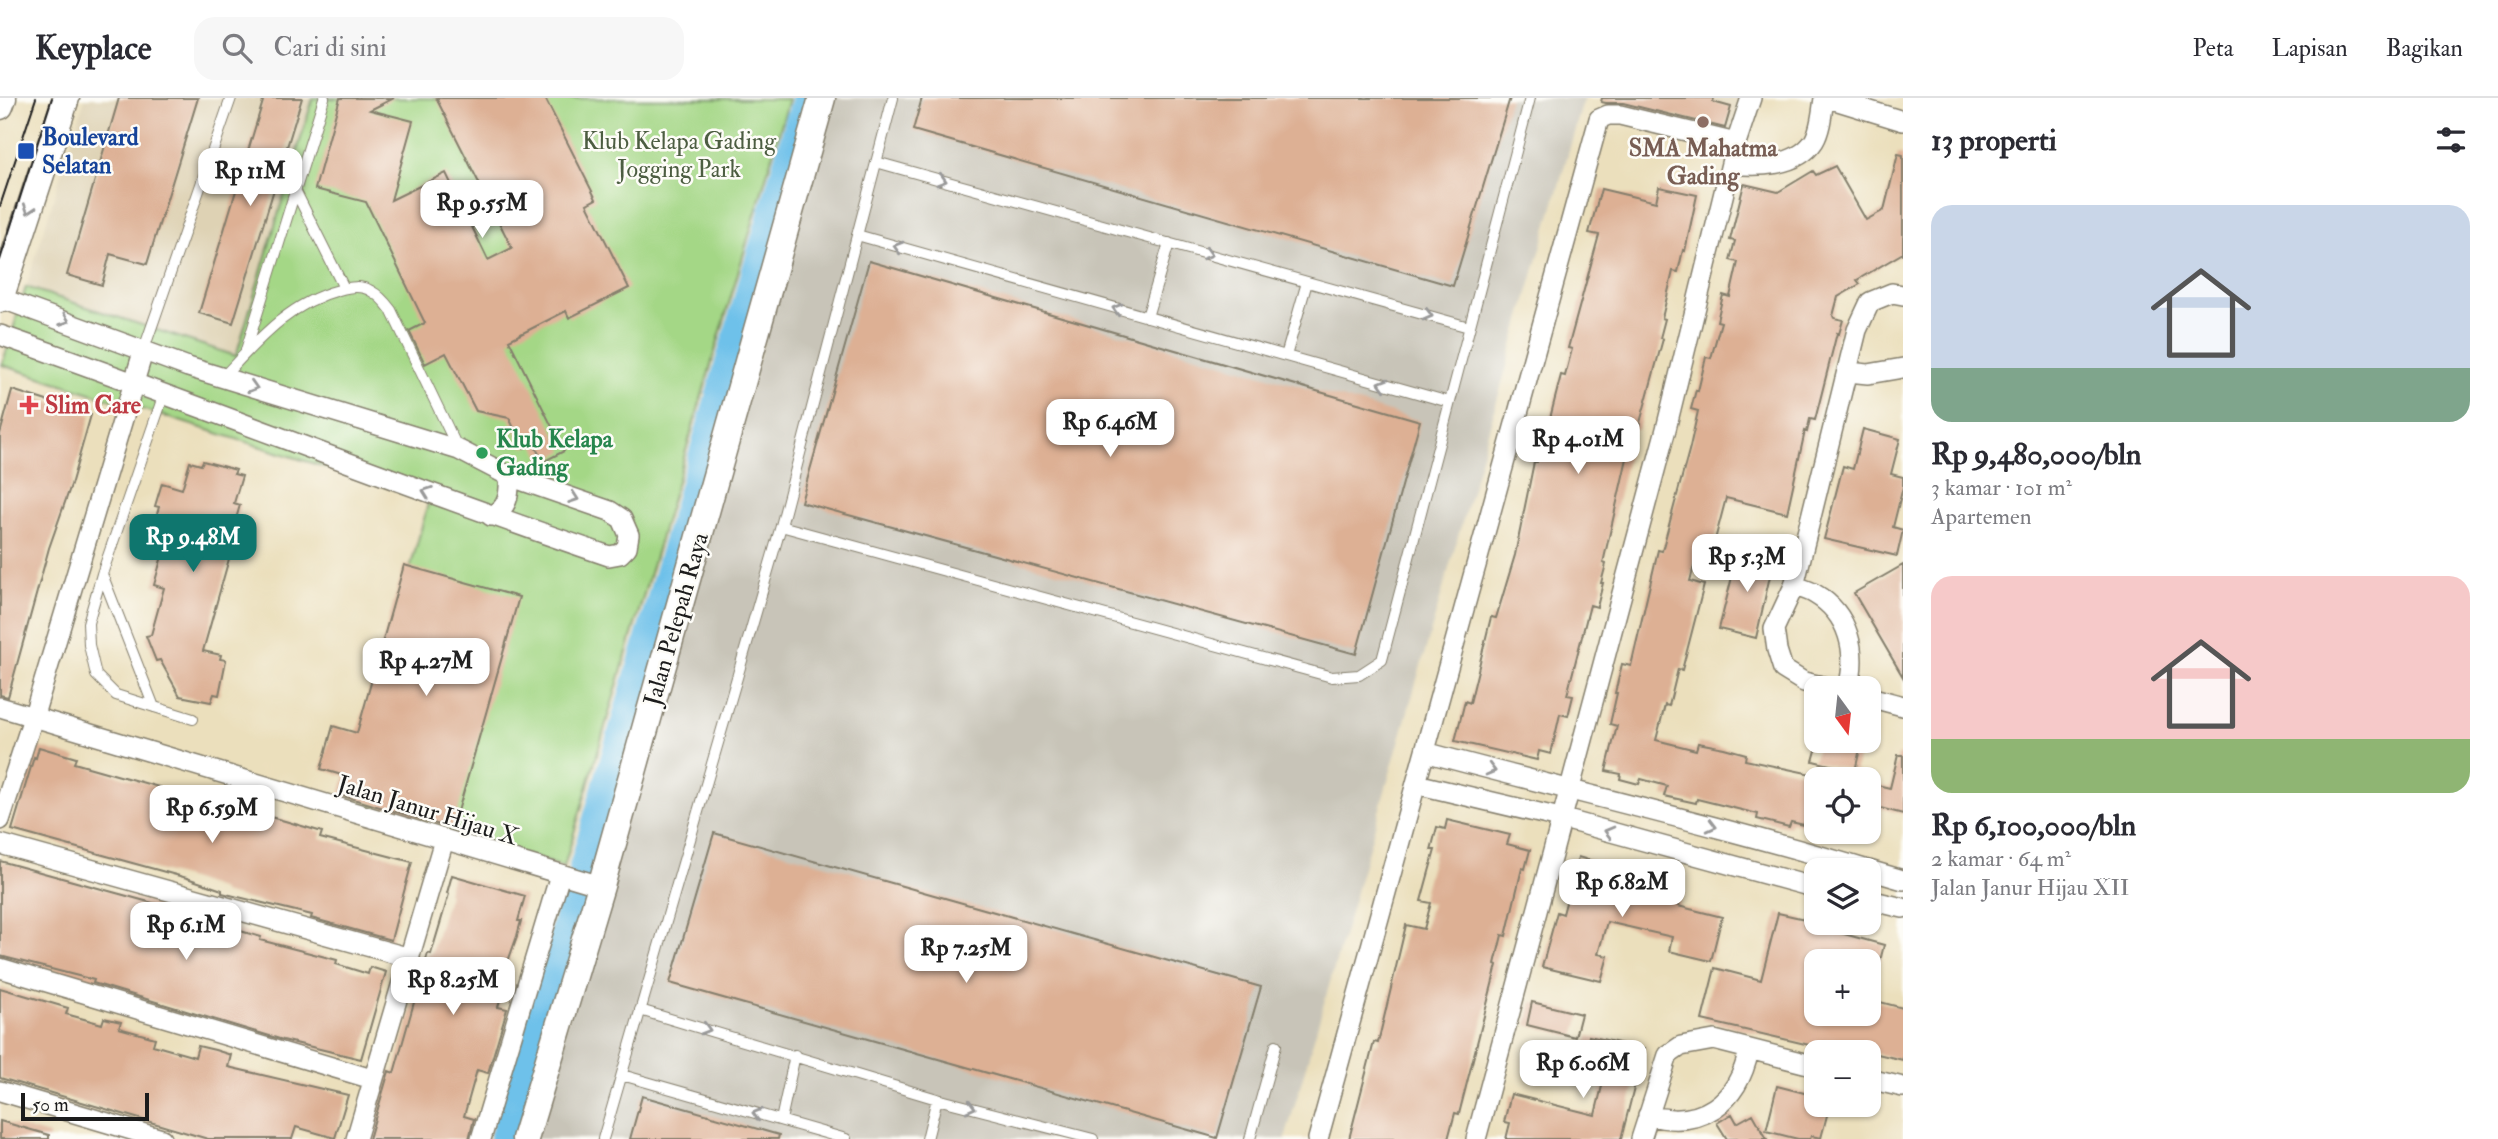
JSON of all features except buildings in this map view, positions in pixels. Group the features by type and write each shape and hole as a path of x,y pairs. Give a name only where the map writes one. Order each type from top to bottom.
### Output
{"street":[{"path":"0,106 3,98"},
{"path":"0,335 134,382 491,516 609,556 620,554 627,547 629,535 626,525 610,511 509,476 459,450 223,377 144,349 2,289 66,98"},
{"name":"Jalan Pelepah Raya","path":"481,1139 576,879 822,98"},
{"path":"1476,1139 1662,443 1736,143 1751,98"},
{"path":"1731,164 1766,166 1801,153 1813,143 1819,130 1826,98 1903,121"},
{"path":"1318,1139 1599,119 1608,115 1620,115 1736,143"},
{"path":"1804,682 1783,669 1774,629 1794,586 1857,330 1870,302 1892,293 1903,295"},
{"path":"0,820 144,349"},
{"path":"1848,372 1868,374 1903,368"},
{"path":"491,516 500,512 508,500 509,476"},
{"path":"1794,586 1815,594 1835,612 1847,630 1853,648 1851,676"},
{"path":"1881,700 1903,706"},
{"name":"Jalan Janur Hijau X","path":"0,707 576,879"},
{"path":"1425,752 1568,791 1770,840 1829,858"},
{"path":"1416,784 1560,818 1804,885"},
{"path":"356,1139 444,840"},
{"path":"0,844 410,958"},
{"path":"1881,874 1903,880"},
{"name":"Jalan Pelepah Raya","path":"525,1139 576,879"},
{"path":"1881,903 1903,908"},
{"path":"0,968 372,1079"},
{"path":"1641,1139 1668,1055 1681,1046 1714,1040 1804,1063"},
{"path":"1648,1115 1680,1120 1701,1115 1720,1105 1740,1081 1749,1050"},
{"path":"1881,1082 1903,1087"},
{"path":"0,1091 162,1139"}],"lane":[{"path":"144,349 231,98"},
{"path":"245,354 324,98"},
{"path":"603,1139 781,526 893,98"},
{"path":"781,526 1332,677 1359,675 1382,660 1530,98"},
{"path":"876,162 1469,327"},
{"path":"296,192 344,288"},
{"path":"857,235 1449,402"},
{"path":"1147,317 1169,243"},
{"path":"1286,356 1307,282"},
{"path":"223,377 277,321 302,304 344,288 356,286 369,290 391,310 459,450"},
{"path":"164,394 102,574 88,624 89,645 96,675 116,695 193,719"},
{"path":"102,574 154,707"},
{"path":"640,1010 937,1098 1076,1137 1093,1139"},
{"path":"1250,1139 1276,1045"},
{"path":"781,1120 795,1055"},
{"path":"622,1075 846,1139"},
{"path":"927,1139 937,1098"}],"shaded area":[{"path":"85,98 313,98 236,357 26,287"},
{"path":"834,98 1584,98 1285,1139 532,1139"},
{"name":"SMA Mahatma Gading","path":"1614,98 1753,98 1729,138 1612,105"}],"green space":[{"name":"Klub Kelapa Gading","path":"313,98 789,99 564,867 347,800 429,500 2,365 26,287 236,356"}],"waterway":[{"path":"585,867 808,98"},
{"path":"505,1139 577,894"}],"tram line":[{"path":"0,206 36,98"},
{"path":"0,260 52,98"}],"place":[{"name":"SMA Mahatma Gading","path":"1703,122"},
{"name":"Boulevard Selatan","path":"26,151"},
{"name":"Slim Care","path":"29,405"},
{"name":"Klub Kelapa Gading","path":"482,453"}],"park label":[{"name":"Klub Kelapa Gading Jogging Park","path":"679,155"}]}
